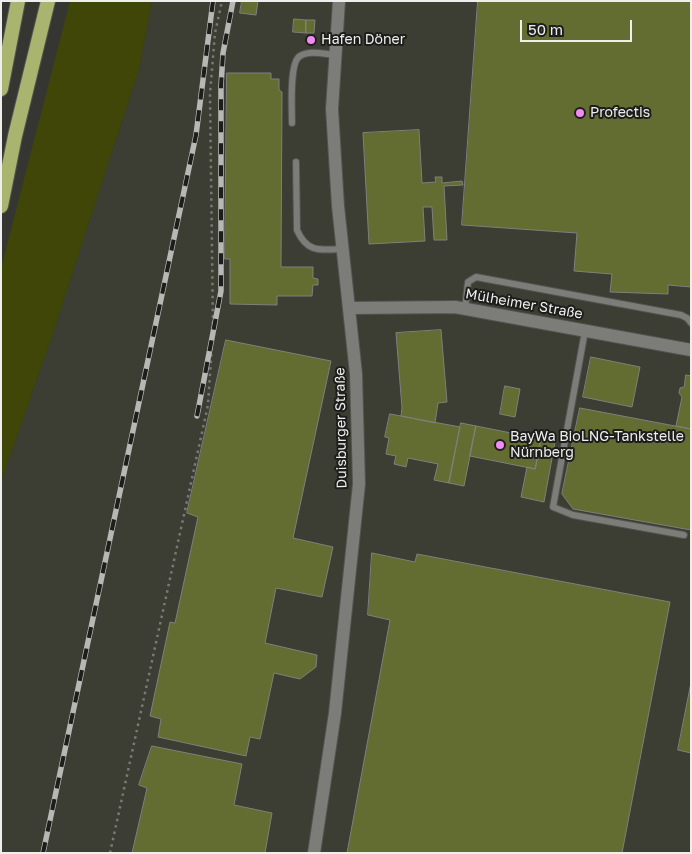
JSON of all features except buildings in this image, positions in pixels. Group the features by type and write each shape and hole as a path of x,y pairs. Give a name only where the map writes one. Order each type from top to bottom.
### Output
{"highway":[{"path":"1,89 18,1"},
{"path":"1,206 14,136 48,1"}],"street":[{"name":"Duisburger Straße","path":"314,853 335,713 359,484 356,374 338,206 332,110 339,1"},
{"name":"Mülheimer Straße","path":"350,308 455,307 690,350"}],"lane":[{"path":"292,124 294,64 299,56 311,53 335,55"},
{"path":"296,162 296,230 301,240 308,247 322,250 343,249"},
{"path":"465,309 468,282 476,277 681,315 688,318 691,323"},
{"path":"585,331 553,507 573,515 684,535"},
{"path":"690,350 691,343"}],"path":[{"path":"110,853 208,405 213,328 210,94 215,33 222,1"}],"shaded area":[{"path":"152,1 691,1 691,853 1,853 1,482 52,336 139,69"}],"green space":[{"path":"70,1 152,1 139,69 52,336 1,482 1,268"}],"railway":[{"path":"43,853 196,135 213,1"},
{"path":"197,416 221,291 221,86 223,53 233,1"}],"place":[{"name":"Hafen Döner","path":"311,40"},
{"name":"Profectis","path":"580,113"},
{"name":"BayWa BioLNG-Tankstelle Nürnberg","path":"500,445"}]}
